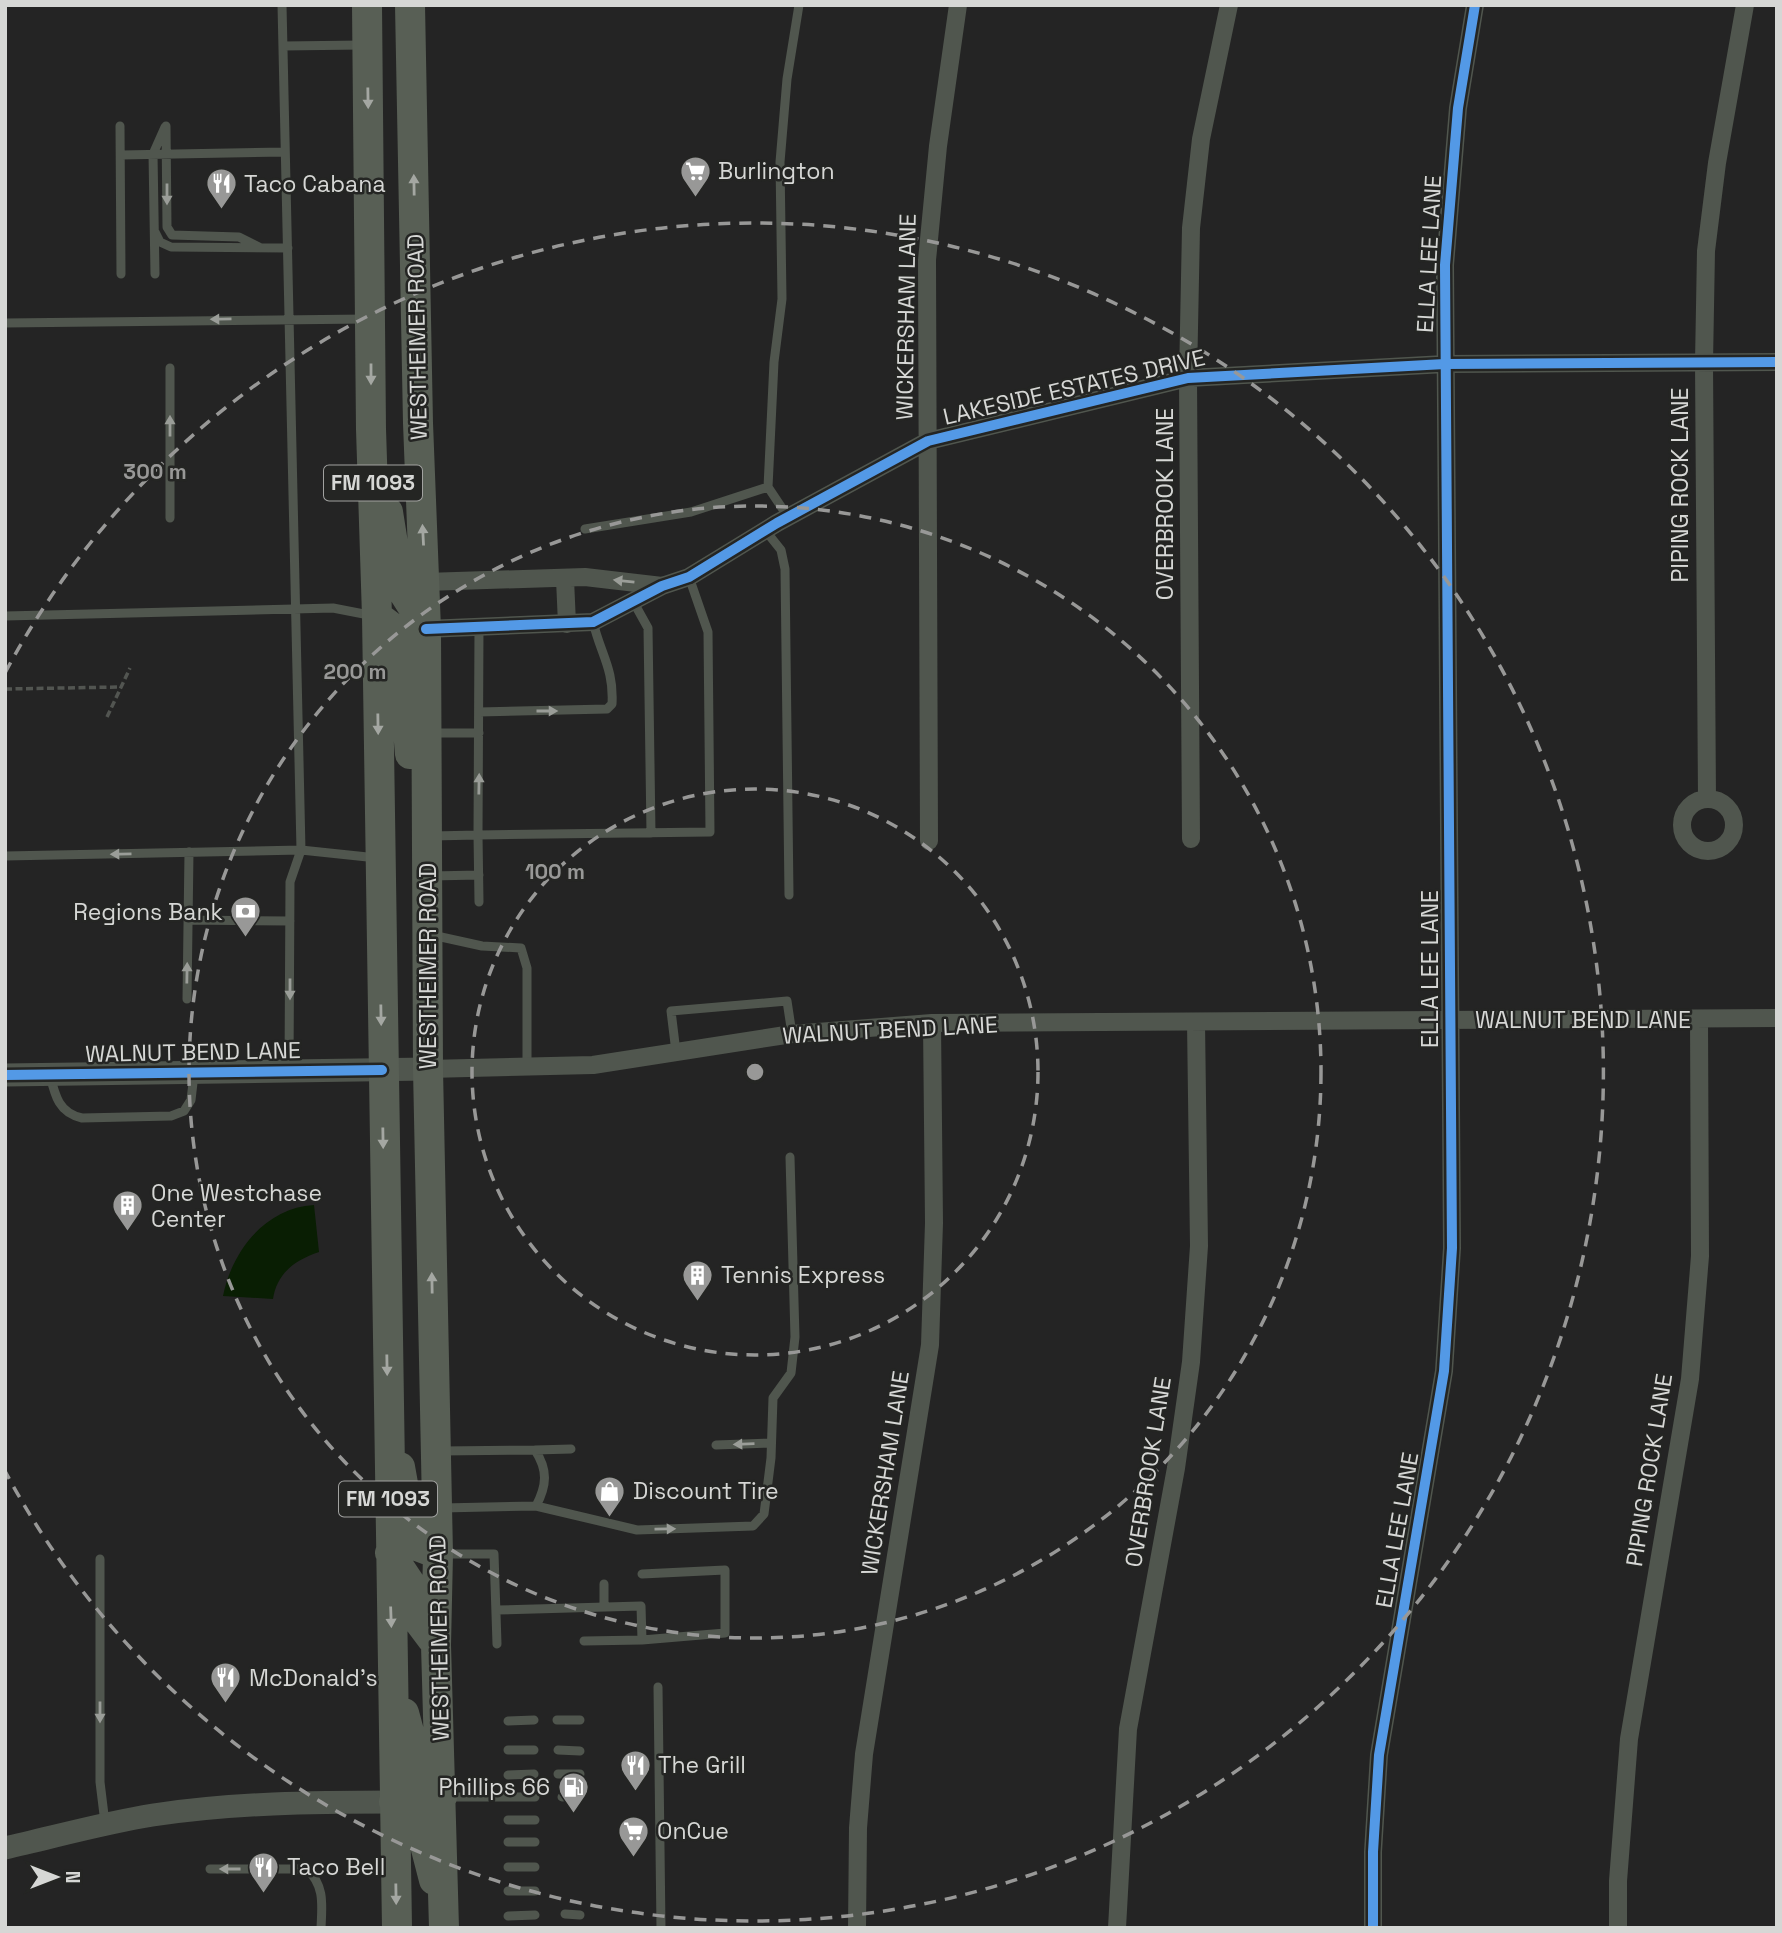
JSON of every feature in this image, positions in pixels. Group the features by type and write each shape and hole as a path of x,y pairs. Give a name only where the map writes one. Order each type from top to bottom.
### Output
{"main road":[{"name":"WESTHEIMER ROAD","path":"367,5 371,429 377,616 389,1552 397,1928"},
{"name":"WESTHEIMER ROAD","path":"410,5 418,423 426,629 428,1069 438,1554 436,1644 444,1921"},
{"path":"372,319 389,324 396,332 397,363 418,423"},
{"path":"371,429 397,557 400,587 426,629"},
{"path":"377,616 398,632 401,643 408,750 427,804"},
{"path":"387,1412 411,1515 413,1540 417,1546 438,1554"},
{"path":"389,1552 415,1595 417,1619 436,1644"},
{"path":"392,1669 415,1754 418,1786 422,1791 442,1797"},
{"path":"394,1802 416,1810 444,1921"}],"street":[{"name":"WICKERSHAM LANE","path":"929,841 927,260 937,146 958,5"},
{"name":"OVERBROOK LANE","path":"1191,839 1188,378 1193,215 1201,139 1229,5"},
{"name":"ELLA LEE LANE","path":"1373,1928 1373,1852 1379,1755 1444,1371 1452,1248 1445,265 1458,108 1475,5"},
{"name":"PIPING ROCK LANE","path":"1707,799 1704,363 1706,251 1717,163 1745,5"},
{"name":"LAKESIDE ESTATES DRIVE","path":"426,629 593,622 662,586 689,577 788,517 928,442 1188,378 1445,364 1777,362"},
{"name":"LAKESIDE ESTATES DRIVE","path":"425,582 585,577 662,586"},
{"path":"565,579 566,624"},
{"name":"WALNUT BEND LANE","path":"5,1075 194,1074 593,1065 792,1034 932,1023 1777,1018"},
{"name":"PIPING ROCK LANE","path":"1618,1928 1618,1881 1629,1739 1691,1365 1700,1256 1699,1019"},
{"name":"WICKERSHAM LANE","path":"857,1928 858,1828 864,1754 930,1345 934,1223 932,1023"},
{"name":"OVERBROOK LANE","path":"1117,1928 1128,1729 1176,1468 1191,1362 1199,1246 1196,1023"},
{"path":"5,1848 105,1826 211,1808 296,1802 394,1802"}],"lane":[{"path":"282,5 301,850 290,882 289,1071"},
{"path":"788,517 768,488 774,362 782,299 780,162 787,79 799,5"},
{"path":"283,46 367,45"},
{"path":"120,126 121,274"},
{"path":"155,274 153,154 166,126 167,227 172,236 240,237 261,248"},
{"path":"121,155 285,152"},
{"path":"154,231 160,242 171,247 288,248"},
{"path":"5,323 372,319"},
{"path":"170,368 170,518"},
{"path":"585,529 691,512 768,488"},
{"path":"765,530 781,550 785,569 789,895"},
{"path":"426,836 710,832 708,632 689,577"},
{"path":"633,601 648,628 651,833"},
{"path":"5,616 333,608 377,616"},
{"path":"479,712 607,709 612,704 611,667 600,649 593,622"},
{"path":"479,627 479,902"},
{"path":"426,733 479,733"},
{"path":"5,856 301,850 380,859"},
{"path":"187,999 189,852"},
{"path":"427,876 479,875"},
{"path":"188,920 290,920"},
{"path":"427,933 467,944 521,948 527,968 527,1067"},
{"path":"676,1052 671,1011 787,1001 792,1034"},
{"path":"50,1075 60,1105 73,1116 82,1118 171,1116 184,1111 191,1100 194,1074"},
{"path":"437,1509 536,1506 636,1530 753,1527 764,1514 773,1398 791,1373 795,1337 790,1157"},
{"path":"716,1445 771,1443"},
{"path":"436,1451 571,1449"},
{"path":"535,1450 544,1464 545,1488 536,1506"},
{"path":"438,1554 494,1554 496,1644"},
{"path":"100,1559 100,1754 105,1826"},
{"path":"584,1641 642,1640 725,1633 725,1570 642,1574"},
{"path":"604,1584 604,1607"},
{"path":"496,1610 641,1606 642,1640"},
{"path":"658,1687 661,1928"},
{"path":"508,1721 534,1720"},
{"path":"557,1720 580,1720"},
{"path":"508,1750 534,1750"},
{"path":"558,1750 580,1751"},
{"path":"558,1773 580,1773"},
{"path":"508,1775 534,1774"},
{"path":"562,1797 580,1796"},
{"path":"442,1797 534,1797"},
{"path":"508,1819 534,1819"},
{"path":"508,1842 535,1842"},
{"path":"508,1867 535,1867"},
{"path":"210,1869 307,1869 316,1877 322,1891 321,1928"},
{"path":"509,1891 535,1891"},
{"path":"565,1914 580,1915"},
{"path":"509,1916 536,1915"}],"path":[{"path":"107,717 130,668"},
{"path":"5,689 121,687"}],"shaded area":[{"path":"314,1205 319,1252 288,1269 278,1282 273,1299 223,1296 234,1263 243,1248 266,1223 296,1208"}],"cycle path":[{"path":"1373,1928 1373,1852 1379,1755 1444,1371 1452,1248 1445,265 1458,108 1475,5"},
{"path":"426,629 593,622 662,586 689,577 777,523 928,441 1188,378 1445,364 1777,362"},
{"path":"5,1075 382,1070"}],"place":[{"name":"Burlington","path":"695,198"},
{"name":"Taco Cabana","path":"221,211"},
{"name":"Regions Bank","path":"246,939"},
{"name":"One Westchase Center","path":"128,1233"},
{"name":"Tennis Express","path":"698,1302"},
{"name":"Discount Tire","path":"610,1518"},
{"name":"McDonald's","path":"226,1705"},
{"name":"The Grill","path":"635,1792"},
{"name":"Phillips 66","path":"573,1814"},
{"name":"OnCue","path":"634,1858"},
{"name":"Taco Bell","path":"264,1894"}]}
